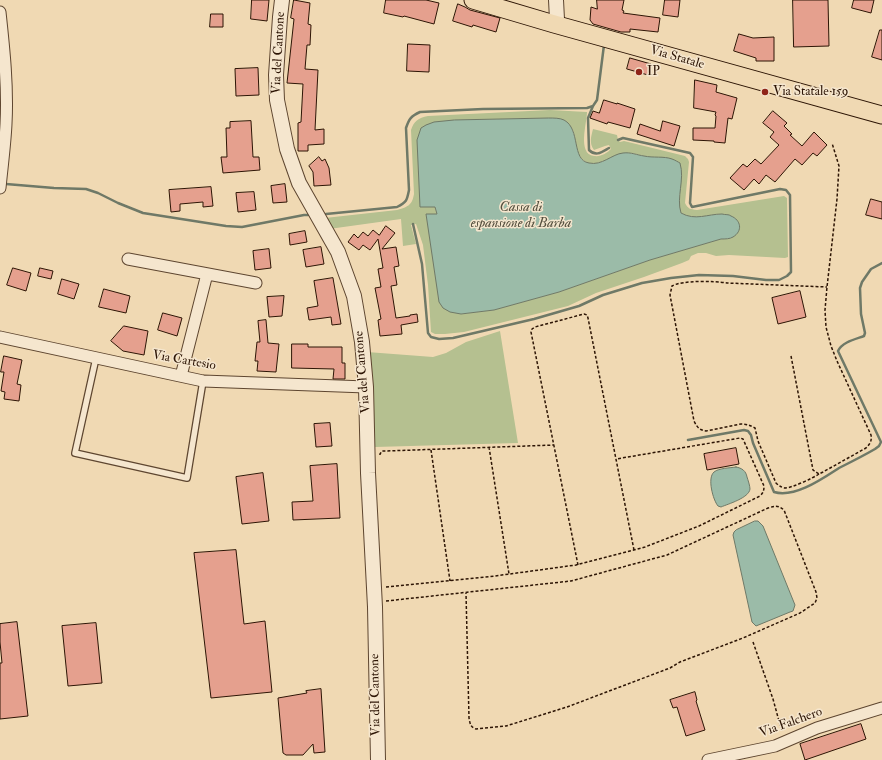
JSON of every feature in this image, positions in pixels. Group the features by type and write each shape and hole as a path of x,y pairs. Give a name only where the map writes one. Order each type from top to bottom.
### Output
{"main road":[{"name":"Via Statale","path":"473,0 882,115"}],"street":[{"name":"Via del Cantone","path":"282,0 276,74 277,100 287,149 299,183 338,252 354,296 362,342 366,388 368,473 374,593 378,760"},
{"path":"554,24 557,19 556,0"},
{"path":"0,12 6,82 6,123 0,188"},
{"path":"128,259 256,283"},
{"path":"181,376 207,274"},
{"name":"Via Cartesio","path":"0,337 203,381 366,388"},
{"name":"Via Falchero","path":"708,760 775,746 816,728 882,708"}],"lane":[{"path":"96,358 75,453 187,478 203,381"}],"path":[{"path":"827,287 718,281 682,282 672,286 670,295 694,421 701,430 706,431 741,424 746,424 755,428 758,441 776,483 779,486 786,488 812,478 866,448 872,440 837,361 826,327 825,310 837,199 839,166 832,143"},
{"path":"578,565 531,332 535,327 584,314 587,315 588,318 634,550"},
{"path":"791,356 813,470 819,474"},
{"path":"374,593 393,587 578,565 634,550 706,523 760,496 764,486 743,439 740,438 616,460"},
{"path":"380,462 380,454 382,451 554,444"},
{"path":"489,447 509,574"},
{"path":"431,449 450,581"},
{"path":"374,593 386,601 571,581 667,555 775,506 784,510 817,598 815,603 800,613 743,638 680,662 670,668 574,705 506,726 476,730 470,725 469,718 466,593"},
{"path":"753,642 773,699 785,741"}],"shaded area":[{"path":"550,110 587,112 584,144 589,154 599,156 611,149 609,145 594,150 591,142 593,129 617,135 620,142 624,141 685,156 689,162 685,203 690,208 697,210 784,196 787,198 788,257 716,256 706,253 698,253 682,263 596,293 568,306 464,332 435,334 431,332 428,285 423,245 416,224 411,225 416,244 403,246 401,219 329,229 325,218 397,210 410,204 414,194 411,130 417,120 428,116","holes":["549,118 564,120 573,130 578,154 583,160 588,163 597,163 615,156 632,153 644,156 680,193 679,206 681,213 695,217 719,214 732,238 721,239 650,260 559,292 494,310 461,314 426,214 437,214 435,207 420,207 454,120"]},
{"path":"500,331 518,443 373,446 367,352 433,357 446,353 466,342"}],"water":[{"name":"Cassa di espansione di Barba","path":"562,119 569,124 573,130 578,150 583,161 598,163 619,154 631,153 647,157 669,158 680,163 682,176 679,201 681,213 691,217 717,214 729,215 739,223 740,226 738,232 730,238 721,239 650,260 559,292 494,310 461,314 450,312 443,308 439,302 426,214 437,214 435,207 420,207 417,140 421,128 434,122 454,120"},
{"path":"736,467 745,471 750,488 749,492 738,500 721,507 718,506 714,499 711,484 712,475 714,472 725,468"},
{"path":"758,521 763,526 795,605 793,611 756,626 752,622 733,535 736,530"}],"building":[{"path":"252,0 269,0 267,21 251,19"},
{"path":"294,0 310,3 308,24 311,25 310,45 307,45 305,69 318,70 315,130 324,129 324,144 308,145 308,151 298,151 298,123 301,122 303,84 287,83 294,19 291,18"},
{"path":"386,0 426,0 439,3 434,24 404,16 384,13"},
{"path":"597,0 624,0 622,10 624,11 623,13 660,18 658,32 630,29 630,32 621,32 593,24 590,20 591,7 597,9"},
{"path":"665,0 680,0 678,17 663,15"},
{"path":"793,0 828,0 829,46 794,47"},
{"path":"854,0 874,0 871,13 852,8"},
{"path":"458,4 470,10 500,18 496,32 453,21"},
{"path":"211,14 223,14 223,27 210,27"},
{"path":"880,30 882,30 882,60 872,57"},
{"path":"739,34 753,38 774,37 774,61 756,61 756,58 734,51"},
{"path":"408,44 430,45 429,72 407,71"},
{"path":"630,58 651,64 648,75 627,69"},
{"path":"258,68 259,95 236,96 235,69"},
{"path":"695,80 717,85 716,92 737,98 732,119 728,118 725,143 693,140 693,128 715,128 716,116 716,112 694,108"},
{"path":"604,100 635,109 630,128 608,122 607,124 590,118 593,111 599,113"},
{"path":"773,111 787,123 784,126 792,134 790,135 802,146 814,132 827,145 817,156 813,153 802,165 795,159 775,182 766,175 759,184 754,179 744,190 730,178 743,164 747,167 755,159 761,164 779,145 770,137 774,132 763,123"},
{"path":"251,121 253,157 259,157 260,170 223,173 221,157 227,157 226,128 230,128 230,122"},
{"path":"663,121 680,126 674,146 637,134 640,124 660,131"},
{"path":"319,157 322,161 325,159 329,168 331,185 314,186 313,172 309,166"},
{"path":"285,184 287,202 273,203 271,186"},
{"path":"211,187 213,206 203,207 203,202 180,204 180,211 171,212 169,190"},
{"path":"254,192 256,210 238,212 236,193"},
{"path":"871,199 882,202 882,219 866,215"},
{"path":"386,226 395,233 382,249 396,247 399,266 394,267 397,285 391,286 396,318 417,314 418,322 401,325 402,334 380,336 378,320 381,319 375,288 381,287 378,269 383,268 378,239 370,250 363,245 359,250 348,242 354,234 358,238 363,232 368,236 373,230 379,235"},
{"path":"305,231 307,242 290,245 289,234"},
{"path":"321,247 324,264 306,267 303,250"},
{"path":"269,249 271,268 255,270 253,251"},
{"path":"13,268 31,273 26,291 7,285"},
{"path":"40,268 53,271 51,279 38,276"},
{"path":"333,278 341,324 332,325 331,317 309,320 307,308 318,306 314,281"},
{"path":"62,279 79,284 74,299 58,294"},
{"path":"104,289 130,296 126,313 99,307"},
{"path":"800,291 806,317 778,324 772,298"},
{"path":"284,296 282,316 269,317 267,297"},
{"path":"163,313 182,318 177,336 158,330"},
{"path":"266,320 268,343 279,344 276,372 257,371 258,361 255,361 257,342 260,342 258,321"},
{"path":"124,326 148,331 144,355 123,351 111,341"},
{"path":"292,344 308,344 308,347 342,347 342,363 345,363 345,379 333,379 334,369 292,368"},
{"path":"4,356 22,360 17,384 21,385 19,401 4,399 5,392 1,391 4,372 1,372"},
{"path":"330,423 332,446 316,447 314,424"},
{"path":"736,448 739,464 707,470 704,454"},
{"path":"337,464 340,518 293,520 292,502 313,501 310,466"},
{"path":"263,473 269,521 242,524 236,477"},
{"path":"236,550 244,624 265,621 272,692 211,698 194,553"},
{"path":"17,622 28,716 0,719 0,663 2,663 0,624"},
{"path":"96,623 102,683 68,686 62,626"},
{"path":"321,689 325,752 314,753 313,744 303,755 286,755 283,753 278,698"},
{"path":"695,692 696,701 705,730 686,736 677,707 673,708 670,700"},
{"path":"861,724 866,739 805,760 800,744"}],"waterway":[{"path":"326,214 397,207 405,202 409,190 406,128 411,118 420,112 483,109 587,108 593,106 597,100 603,45"},
{"path":"593,106 588,118 589,150 597,153 609,148"},
{"path":"413,224 422,264 428,333 431,337 439,339 453,338 534,319 579,306 603,295 642,283 699,275 779,280 791,272 790,195 786,190 780,189 692,207 690,203 693,157 690,153 623,138 618,140"},
{"path":"6,184 86,189 143,213 226,226 242,227 308,215"},
{"path":"688,440 744,430 748,431 774,492 782,493 799,490 808,486 879,446 881,442 838,351 846,343 864,336 865,333 861,314 860,288 862,282 871,269 882,263"}],"place":[{"name":"IP","path":"639,72"},
{"name":"Via Statale 159","path":"765,92"}]}
